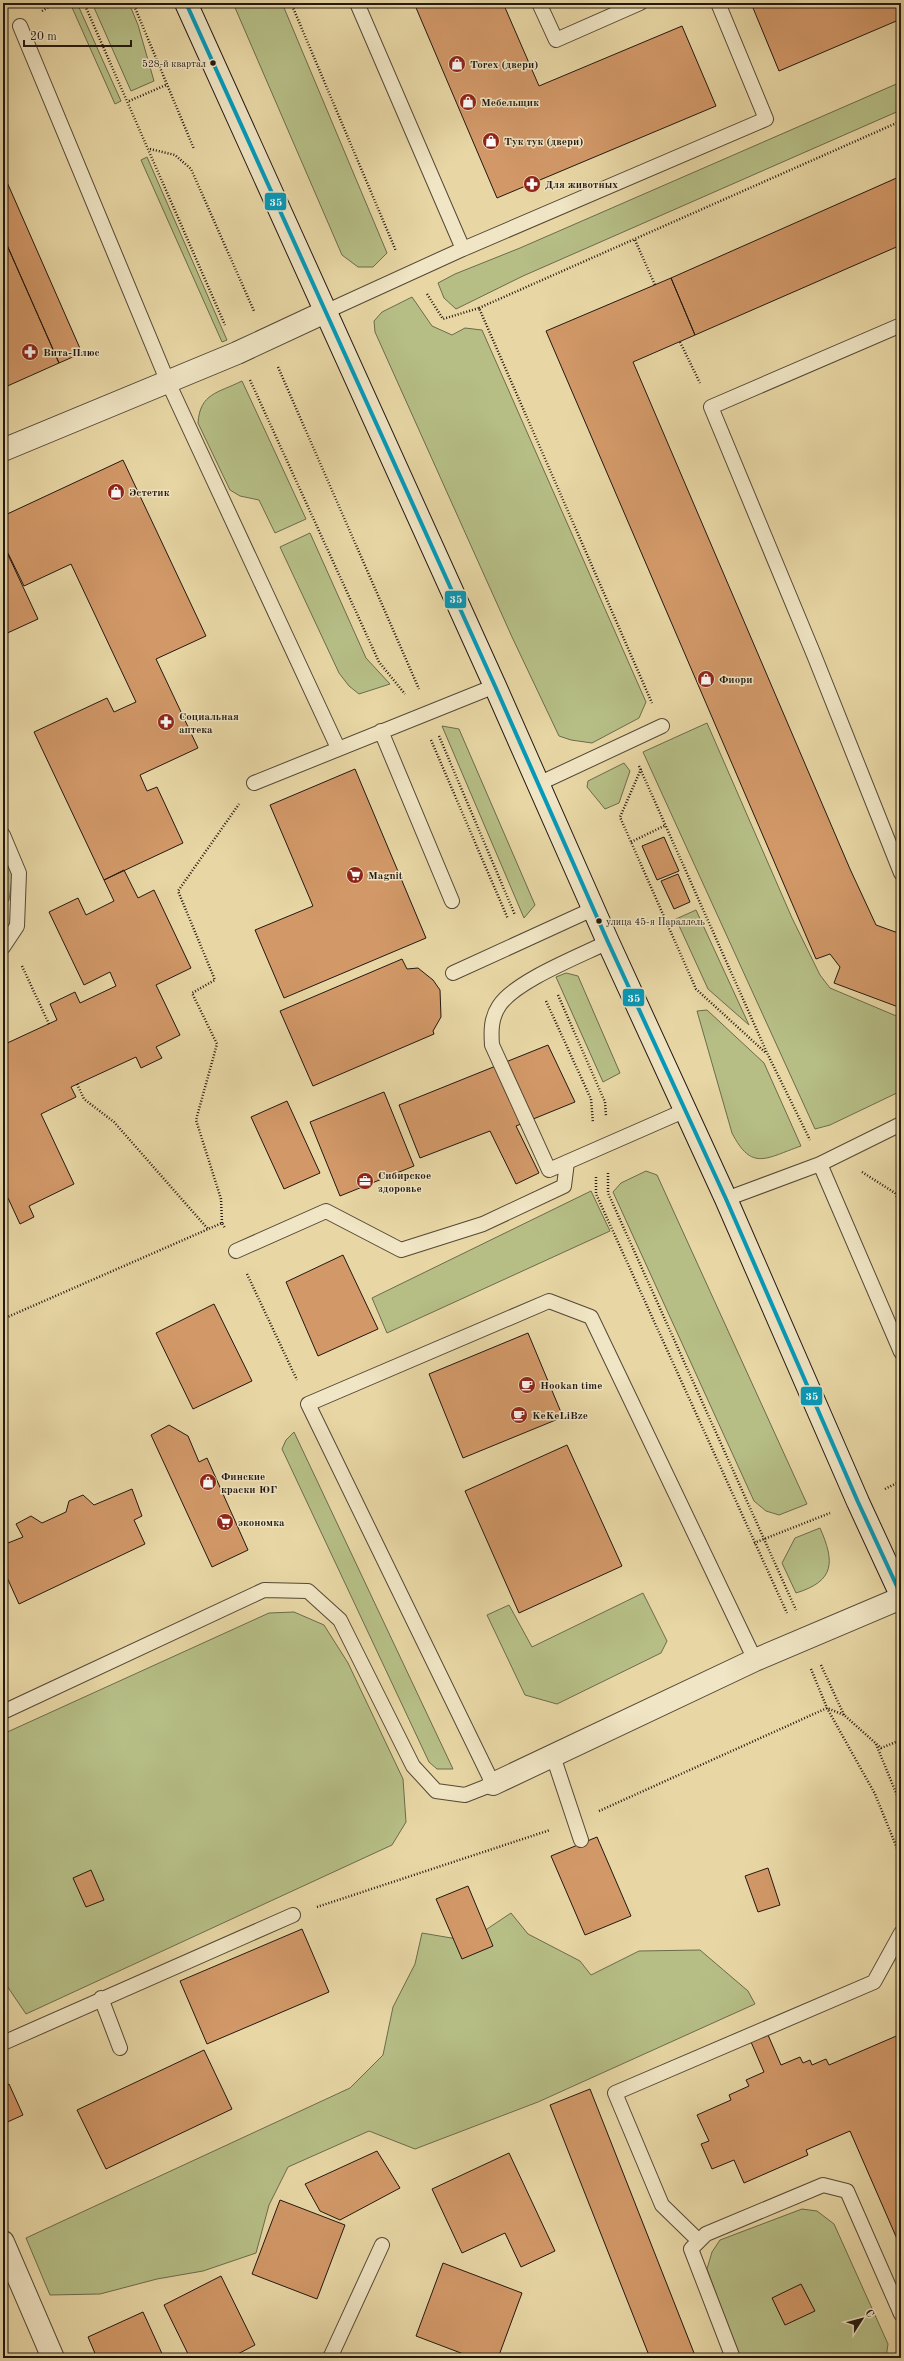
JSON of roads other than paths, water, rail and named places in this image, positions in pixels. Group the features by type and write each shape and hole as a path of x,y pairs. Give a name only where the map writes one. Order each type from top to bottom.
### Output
{"main road":[{"path":"186,3 495,686 608,942 726,1199 901,1597 755,1660 493,1784"},
{"path":"3,450 167,380 237,353 325,312"},
{"path":"3,2242 53,2358"}],"lane":[{"path":"357,3 463,249"},
{"path":"539,3 556,40 640,3"},
{"path":"325,312 414,273 463,249 766,119 718,3"},
{"path":"20,26 167,380 338,748"},
{"path":"901,325 711,407 814,655 901,872"},
{"path":"254,783 495,686"},
{"path":"538,784 662,726"},
{"path":"381,731 452,901"},
{"path":"3,835 19,873 17,926 6,943"},
{"path":"453,973 594,909"},
{"path":"608,942 536,978 506,997 498,1008 491,1025 492,1045 549,1170 686,1110"},
{"path":"726,1199 838,1157 901,1124"},
{"path":"236,1251 326,1211 401,1250 483,1224 564,1186 567,1162"},
{"path":"820,1164 901,1352"},
{"path":"4,1708 264,1590 308,1590 340,1620 413,1766 436,1791 465,1795 493,1784 308,1404 549,1301 591,1317 755,1660"},
{"path":"552,1756 581,1840"},
{"path":"3,2043 101,1998 293,1915"},
{"path":"699,2241 662,2205 615,2093 874,1982 901,1933"},
{"path":"101,1998 120,2048"},
{"path":"734,2358 691,2249 706,2234 823,2185 847,2191 901,2314"},
{"path":"330,2358 382,2245"}],"place":[{"name":"528-й квартал","path":"213,63"},
{"name":"Torex (двери)","path":"457,64"},
{"name":"Мебельщик","path":"468,102"},
{"name":"Тук тук (двери)","path":"491,141"},
{"name":"Для животных","path":"532,184"},
{"name":"Вита-Плюс","path":"30,352"},
{"name":"Эстетик","path":"116,492"},
{"name":"Фиори","path":"706,679"},
{"name":"Социальная аптека","path":"166,722"},
{"name":"Magnit","path":"355,875"},
{"name":"улица 45-я Параллель","path":"599,921"},
{"name":"Сибирское здоровье","path":"365,1181"},
{"name":"Hookan time","path":"527,1385"},
{"name":"KeKeLiBze","path":"519,1415"},
{"name":"Финские краски ЮГ","path":"208,1482"},
{"name":"экономка","path":"225,1522"}]}
